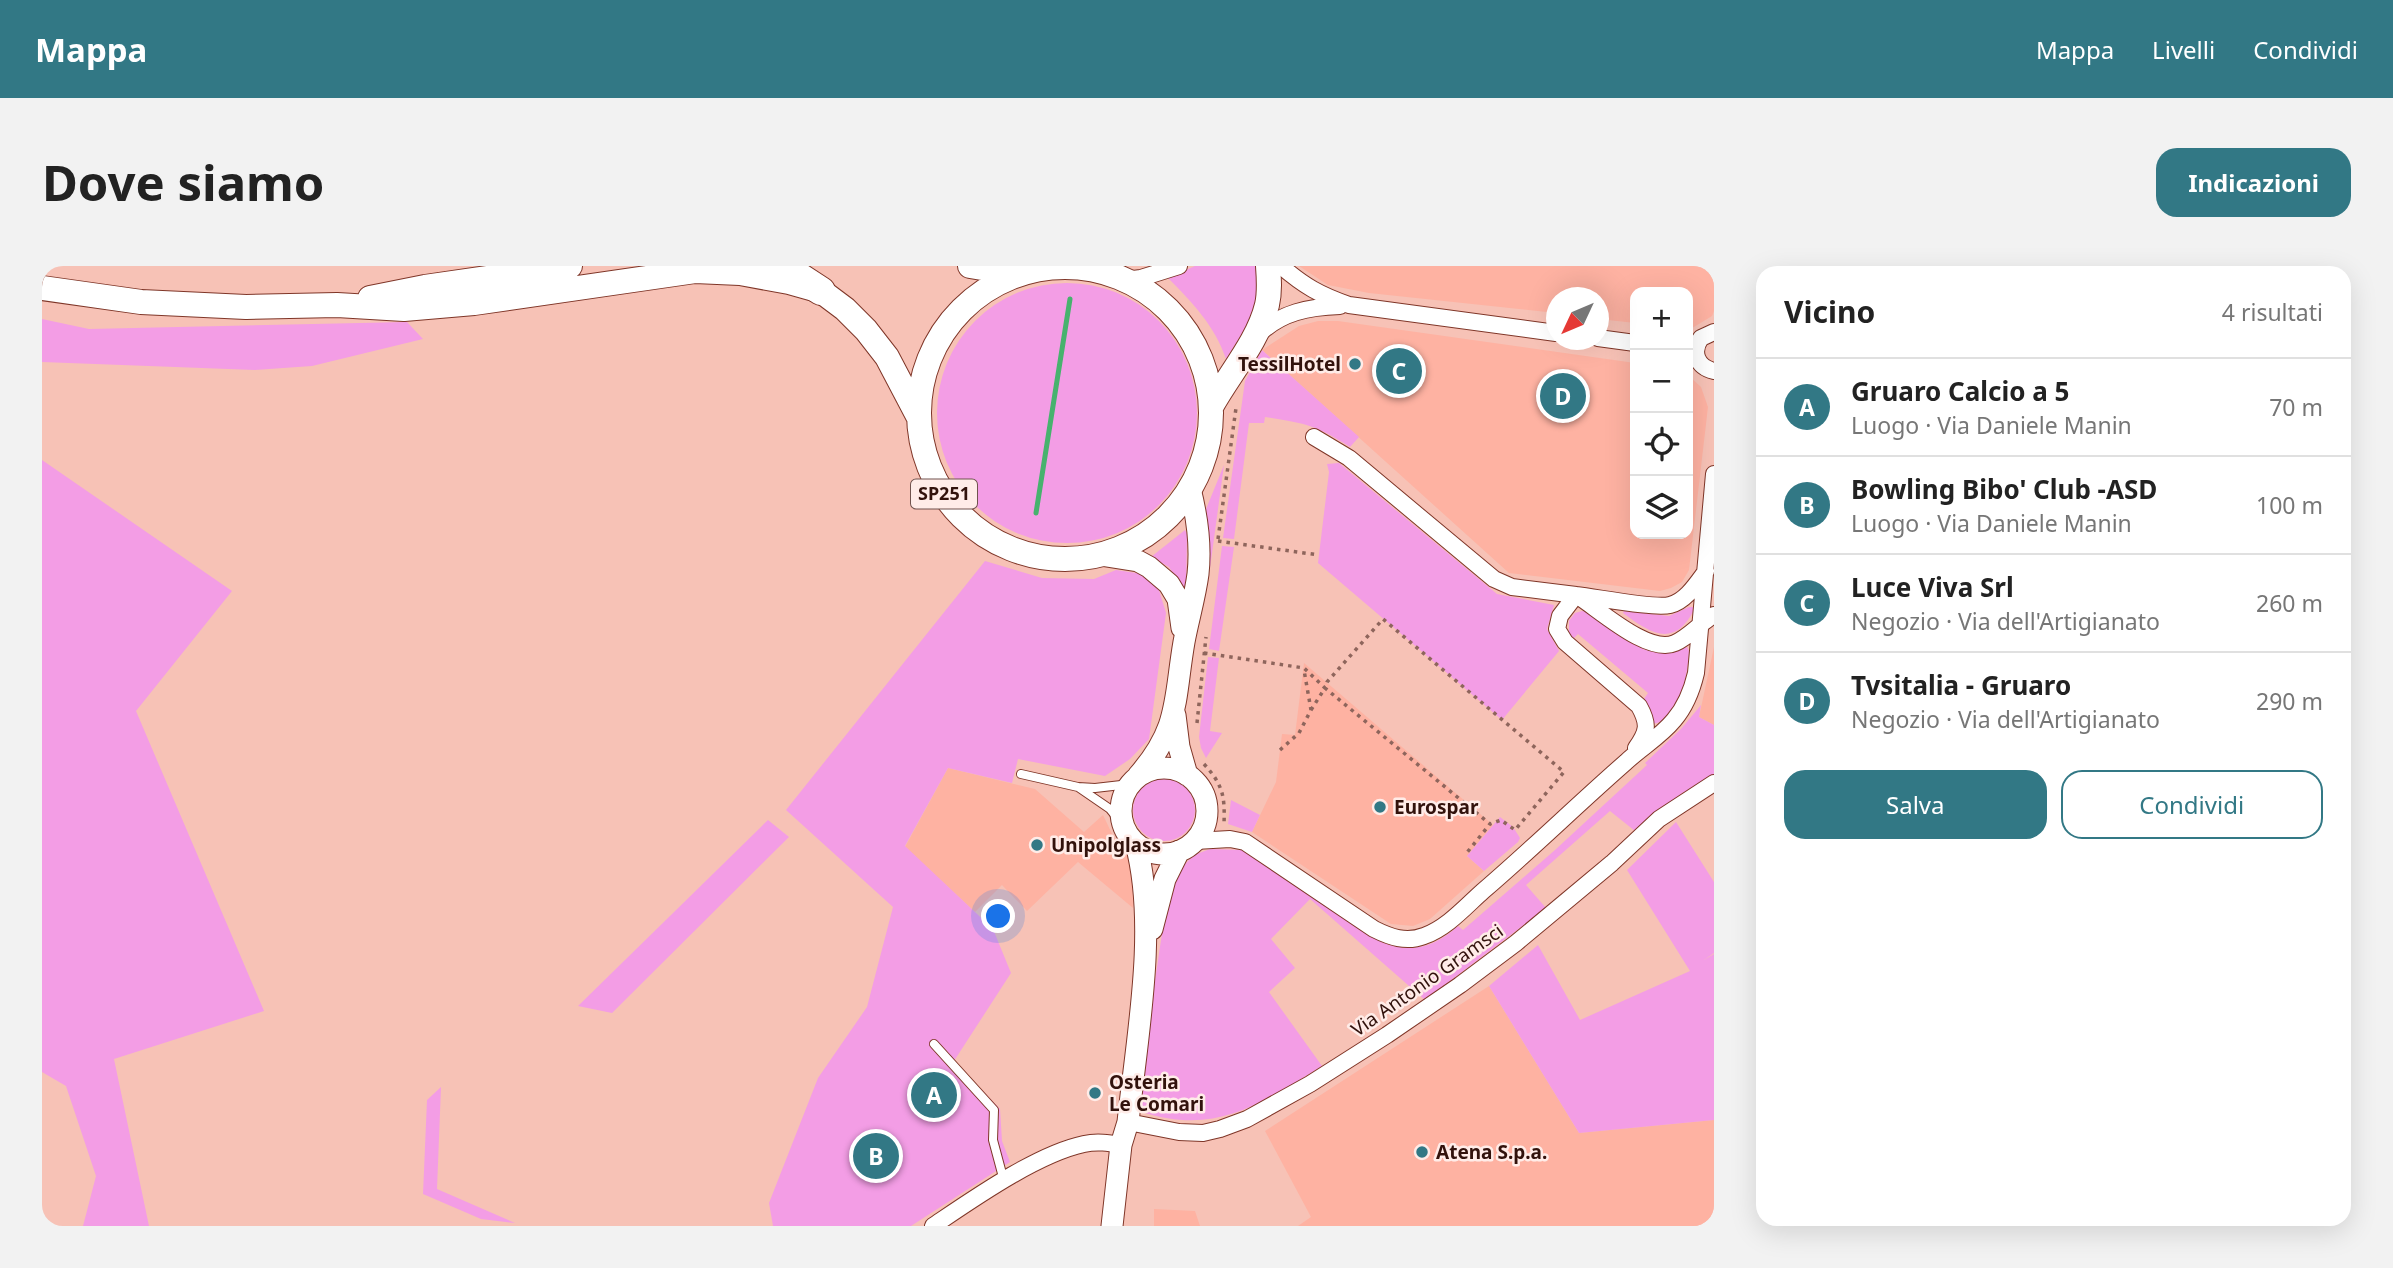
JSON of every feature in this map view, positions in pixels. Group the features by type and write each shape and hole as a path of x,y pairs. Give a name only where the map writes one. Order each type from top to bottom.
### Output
{"highway":[{"path":"771,266 795,274 821,290"}],"main road":[{"path":"337,305 425,287 570,266"},
{"path":"970,266 1018,274"},
{"name":"SP251","path":"1058,266 1133,273 1186,331 1204,367 1211,407 1207,449 1190,489 1173,512 1152,531 1128,546 1100,555 1063,559 1026,554 992,540 962,517 939,488 924,453 918,416 920,388 940,335 957,313 979,294 1018,274 1058,266"},
{"name":"SP251","path":"1211,407 1252,341 1268,303 1268,266"},
{"path":"42,288 141,302 246,307 337,305 404,309 474,303 695,271 740,273 821,290 845,309 866,330 887,358 918,416"},
{"name":"SP251","path":"1175,715 1184,643 1198,572 1199,541 1190,489"},
{"name":"SP251","path":"1100,555 1138,561 1169,584 1178,599 1184,643"},
{"path":"1146,947 1165,879 1206,819 1206,802 1194,767 1179,747 1175,715"},
{"path":"1112,1226 1121,1145 1128,1122 1146,947 1143,871 1136,844 1123,825 1121,804 1134,780 1160,748 1175,715"},
{"path":"1134,780 1157,768 1178,770 1194,767"},
{"path":"1136,844 1152,853 1161,854 1187,846"}],"street":[{"path":"1133,273 1141,278 1179,266"},
{"path":"1281,266 1320,295 1349,305"},
{"path":"1252,341 1268,325 1294,311 1318,306 1349,305 1546,332"},
{"path":"1693,348 1701,338 1714,332"},
{"path":"1609,339 1630,342"},
{"path":"1693,350 1699,362 1708,370 1714,371"},
{"path":"1314,437 1349,458 1494,579 1512,587 1671,605 1710,575"},
{"path":"1187,846 1230,839 1245,842 1374,929 1391,937 1406,940 1422,938 1445,924 1525,856 1628,760 1654,741 1675,719 1691,694 1708,618 1710,575 1706,550 1714,474"},
{"path":"1576,595 1649,643 1672,645 1708,618"},
{"path":"1576,595 1560,616 1557,629 1560,636 1639,706 1646,717 1646,734 1628,760"},
{"name":"Via Antonio Gramsci","path":"1128,1122 1179,1132 1203,1133 1247,1119 1310,1084 1387,1035 1493,960 1612,863 1659,819 1714,783"},
{"path":"933,1226 1032,1165 1073,1147 1102,1142 1121,1145"}],"lane":[{"path":"1020,774 1078,787 1095,788 1134,780"},
{"path":"1078,787 1110,809 1123,825"},
{"path":"934,1044 994,1110 993,1140 1004,1181"}],"path":[{"path":"1217,553 1236,404"},
{"path":"1218,541 1319,555"},
{"path":"1280,750 1298,733 1327,682 1383,619 1564,772 1515,830 1501,820 1490,824 1465,855"},
{"path":"1196,726 1206,634"},
{"path":"1204,653 1304,668 1490,824"},
{"path":"1304,668 1311,710"},
{"path":"1194,767 1216,776 1225,804 1224,826"}],"shaded area":[{"path":"1195,266 1258,266 1256,311 1226,359 1209,325 1168,278"},
{"path":"1299,266 1714,266 1714,311 1712,316 1693,328 1693,287 1630,287 1630,322 1609,320 1609,287 1546,287 1546,312 1369,293 1328,285"},
{"path":"1067,283 1117,293 1139,305 1159,321 1175,341 1187,363 1197,413 1187,463 1175,485 1159,505 1139,521 1117,533 1067,543 1017,533 995,521 975,505 959,485 947,463 937,413 947,363 959,341 975,321 995,305 1017,293"},
{"path":"42,319 89,329 407,322 423,339 312,366 255,370 42,362"},
{"path":"1318,321 1338,321 1630,362 1630,539 1693,539 1689,570 1682,582 1660,591 1509,573 1262,350 1299,326"},
{"path":"1262,350 1359,437 1350,447 1318,429 1300,423 1265,417 1264,423 1249,423 1234,539 1223,538 1245,381"},
{"path":"1693,380 1701,387 1708,407 1693,536"},
{"path":"42,460 232,591 136,711 264,1011 114,1059 149,1226 83,1226 96,1176 66,1086 42,1072"},
{"path":"1339,463 1497,594 1554,605 1547,629 1559,651 1502,720 1318,563 1329,472 1327,464"},
{"path":"1224,465 1210,568 1204,514"},
{"path":"1185,530 1186,594 1169,567 1151,557"},
{"path":"1222,546 1234,547 1219,651 1209,649"},
{"path":"985,561 1042,578 1094,579 1116,570 1143,574 1159,590 1166,613 1149,739 1130,759 1105,776 1018,759 1012,783 948,768 905,846 993,929 1011,973 954,1061 1000,1109 1002,1141 1010,1162 911,1226 773,1226 769,1203 818,1078 867,1007 893,907 786,810"},
{"path":"1689,607 1694,610 1678,630 1661,634 1623,613 1669,616"},
{"path":"1582,611 1609,622 1629,640 1651,652 1667,652 1687,647 1688,661 1681,695 1670,714 1662,721 1653,724 1652,714 1644,699 1648,693 1578,634 1573,639 1569,633 1569,621 1575,613"},
{"path":"1714,647 1714,725 1699,717"},
{"path":"1208,657 1219,658 1210,731 1222,733 1206,758 1199,737"},
{"name":"Eurospar","path":"1304,663 1493,825 1467,856 1484,871 1430,919 1413,926 1391,924 1252,832 1276,782 1282,734 1295,735"},
{"path":"1701,705 1699,717 1714,725 1714,780 1682,793 1635,831 1610,811 1526,885 1546,908 1425,1000 1310,899 1271,939 1295,968 1269,992 1322,1066 1258,1104 1216,1118 1193,1120 1142,1112 1137,1101 1164,920 1172,887 1182,867 1194,855 1210,849 1245,850 1381,942 1402,948 1422,946 1440,939 1458,926 1463,930 1647,765 1645,763 1681,729"},
{"path":"948,768 1035,789 1084,832 1103,815 1114,838 1129,859 1133,908 1078,862 1027,911 1002,885 975,912 905,847"},
{"path":"1164,779 1176,781 1186,788 1193,798 1193,822 1186,832 1176,839 1164,841 1152,839 1142,832 1135,822 1133,810 1135,798 1142,788 1152,781"},
{"path":"1231,800 1260,815 1252,832 1228,824"},
{"path":"1500,817 1513,827 1520,838 1484,871 1467,856"},
{"path":"768,820 789,837 612,1013 578,1006"},
{"path":"1676,822 1714,882 1714,953 1704,960 1714,954 1714,1120 1579,1133 1489,986 1538,945 1580,1020 1690,971 1627,870"},
{"path":"1489,986 1579,1133 1714,1120 1714,1226 1298,1226 1311,1217 1265,1131"},
{"path":"441,1087 437,1189 515,1223 481,1219 423,1194 427,1100"},
{"path":"1154,1209 1195,1211 1200,1226 1154,1226"}],"waterway":[{"path":"1036,513 1070,299"}],"place":[{"name":"TessilHotel","path":"1355,364"},
{"name":"Luce Viva Srl","path":"1399,371"},
{"name":"Tvsitalia - Gruaro","path":"1563,396"},
{"name":"Eurospar","path":"1380,807"},
{"name":"Unipolglass","path":"1037,845"},
{"name":"Osteria Le Comari","path":"1095,1093"},
{"name":"Gruaro Calcio a 5","path":"934,1095"},
{"name":"Atena S.p.a.","path":"1422,1152"},
{"name":"Bowling Bibo' Club -ASD","path":"876,1156"}]}
